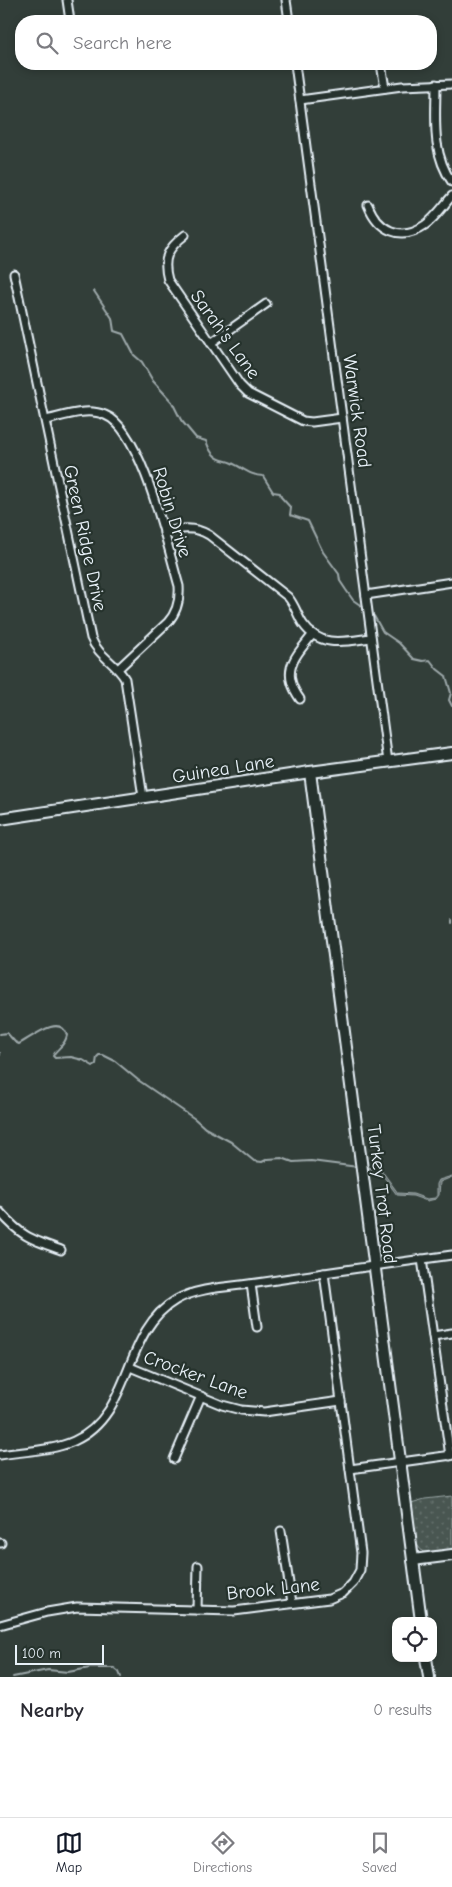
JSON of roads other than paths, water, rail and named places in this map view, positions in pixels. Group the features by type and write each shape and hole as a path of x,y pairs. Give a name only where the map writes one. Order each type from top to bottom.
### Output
{"street":[{"path":"67,0 69,15"},
{"path":"286,0 288,15"},
{"name":"Warwick Road","path":"296,70 388,762"},
{"path":"382,70 385,88"},
{"path":"436,84 437,150 443,168 452,182"},
{"path":"300,100 385,88 452,84"},
{"path":"368,205 372,215 381,226 388,230 403,232 426,224 452,196"},
{"name":"Sarah's Lane","path":"185,236 170,248 166,259 166,272 170,283 240,385 248,393 302,420 312,422 342,418"},
{"name":"Green Ridge Drive","path":"14,274 90,638 98,652 118,669 125,680 143,797"},
{"path":"211,343 266,304"},
{"name":"Robin Drive","path":"46,420 87,412 104,414 117,421 125,432 152,486 178,586 177,607 168,622 118,669"},
{"path":"164,532 189,528 210,535 288,597 296,608 304,626 312,634 328,642 335,643 371,638"},
{"path":"366,595 452,582"},
{"path":"300,699 292,688 290,671 296,656 312,634"},
{"name":"Guinea Lane","path":"0,819 310,772 452,753"},
{"name":"Turkey Trot Road","path":"310,772 420,1617"},
{"path":"0,1212 14,1228 26,1237 61,1250"},
{"path":"0,1455 63,1445 91,1431 113,1406 147,1328 154,1318 176,1300 195,1292 452,1255"},
{"path":"350,1469 451,1455 422,1260"},
{"name":"Brook Lane","path":"0,1625 47,1612 77,1607 234,1611 329,1599 347,1590 360,1570 361,1553 324,1273"},
{"path":"251,1284 257,1327"},
{"path":"433,1336 452,1333"},
{"name":"Crocker Lane","path":"130,1366 235,1409 254,1412 341,1402"},
{"path":"174,1459 201,1396"},
{"path":"281,1531 292,1603"},
{"path":"413,1560 452,1555"},
{"path":"197,1610 198,1566"},
{"path":"427,1662 429,1677"}],"waterway":[{"path":"94,291 112,318 114,331 123,334 134,355 142,362 153,381 172,402 181,420 196,438 206,441 211,452 218,458 251,473 263,476 273,492 280,493 281,497 291,508 290,515 308,521 323,552 339,574 340,581 353,600 363,607 366,615"},
{"path":"374,616 383,632 399,643 414,659 430,660 446,676 451,693 449,700 452,706"},
{"path":"0,1034 7,1033 19,1044 45,1029 58,1026 67,1035 63,1045 53,1056 55,1058 71,1057 83,1060 93,1066 96,1064 99,1055 115,1061 138,1080 205,1128 231,1142 254,1161 262,1162 268,1159 282,1158 293,1162 311,1161 358,1167"},
{"path":"13,1677 48,1670 68,1672 90,1668 114,1668 121,1677"}]}
